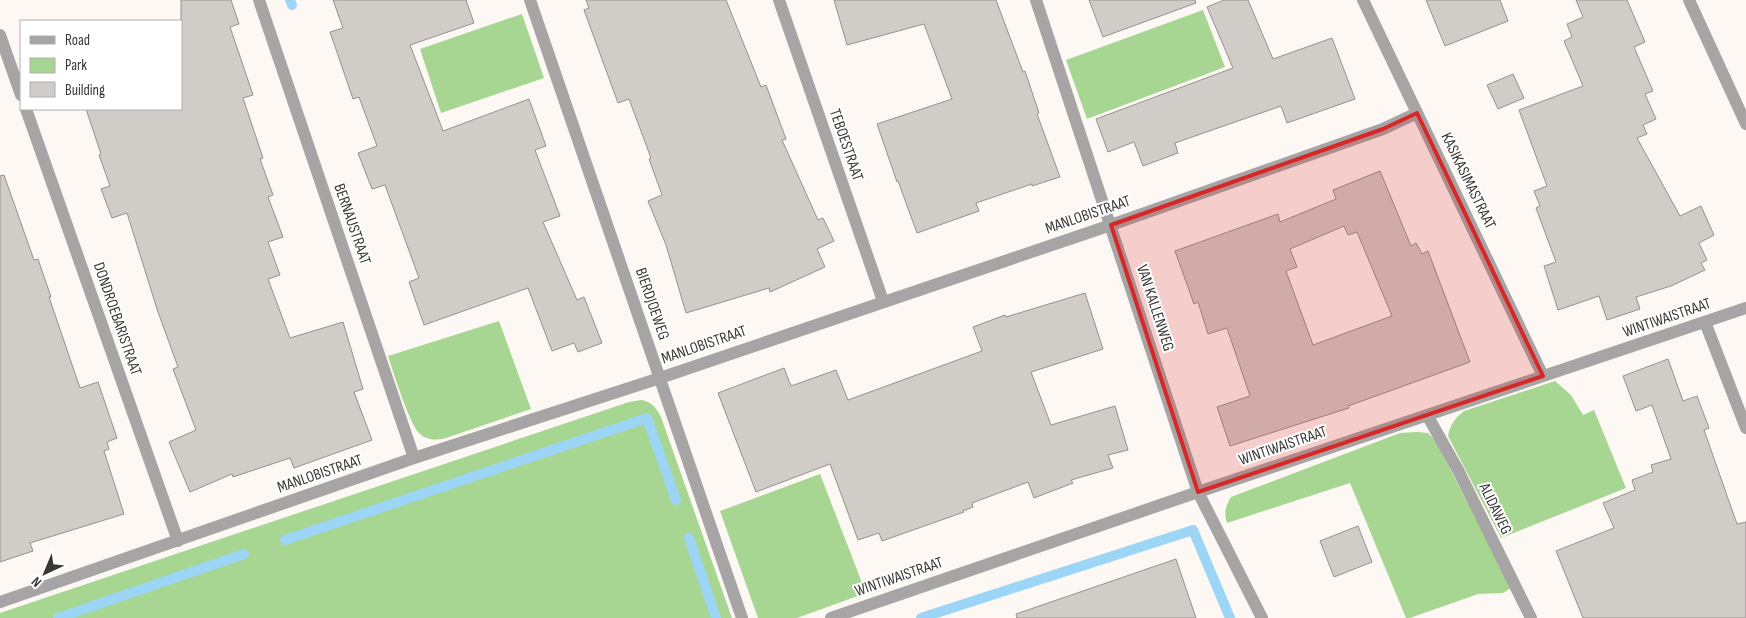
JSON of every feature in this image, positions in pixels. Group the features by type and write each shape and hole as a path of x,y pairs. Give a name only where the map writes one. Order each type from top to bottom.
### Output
{"street":[{"name":"BERNAUSTRAAT","path":"259,0 414,458"},
{"name":"BIERDJOEWEG","path":"530,0 742,618"},
{"name":"TEBOESTRAAT","path":"779,0 883,301"},
{"name":"VAN KALLENWEG","path":"1036,0 1198,492 1262,618"},
{"name":"KASIKASIMASTRAAT","path":"1363,0 1543,376"},
{"path":"1689,0 1746,124"},
{"path":"0,35 20,92"},
{"name":"DONDROEBARISTRAAT","path":"26,110 178,540"},
{"name":"MANLOBISTRAAT","path":"0,602 414,458 660,378 1111,225 1383,129 1417,113"},
{"name":"WINTIWAISTRAAT","path":"831,618 1198,492 1746,308"},
{"path":"1705,322 1746,428"},
{"name":"ALIDAWEG","path":"1427,415 1458,470 1531,618"}],"highlighted area":[{"path":"1417,113 1543,376 1198,492 1111,225 1383,129"}],"green space":[{"path":"1203,10 1225,67 1087,119 1066,60"},
{"path":"522,14 544,78 441,113 420,49"},
{"path":"499,321 531,409 443,439 431,439 420,434 411,421 388,356"},
{"path":"1555,381 1571,395 1583,415 1594,410 1626,488 1501,538 1448,436 1450,428 1464,411"},
{"path":"641,400 654,406 661,417 732,618 0,618 0,613 629,402"},
{"path":"1400,433 1428,433 1436,441 1511,588 1503,593 1478,594 1406,618 1350,483 1227,523 1226,510 1231,497"},
{"path":"820,474 866,593 797,618 758,618 720,511"}],"building":[{"path":"181,0 231,0 239,24 230,27 253,95 243,98 263,158 260,159 273,195 268,197 283,237 268,242 280,275 268,279 290,338 343,322 363,389 354,392 372,440 294,468 290,458 233,477 232,474 190,492 169,442 196,430 173,369 178,367 158,312 127,213 112,218 101,189 110,186 86,110 182,110"},
{"path":"333,0 466,0 474,23 410,45 443,131 529,99 546,146 535,150 560,216 543,222 577,300 584,297 602,343 578,352 574,343 552,351 528,288 424,325 409,282 419,278 385,185 372,189 358,153 377,146 359,97 353,99 330,32 343,28"},
{"path":"586,0 726,0 761,87 766,85 786,139 782,140 818,220 823,218 834,241 817,249 825,267 770,292 769,288 686,313 666,245 648,201 662,195 649,159 651,158 629,99 618,103 584,10 589,8"},
{"path":"834,0 996,0 1023,72 1025,71 1039,113 1037,114 1060,177 1032,186 1032,184 976,203 979,211 917,233 877,124 952,99 924,24 847,45"},
{"path":"1089,0 1195,0 1196,3 1103,37"},
{"path":"1224,0 1248,0 1273,59 1332,38 1355,99 1287,123 1281,106 1175,143 1178,153 1143,166 1134,142 1108,152 1096,119 1233,68 1207,7"},
{"path":"1426,0 1500,0 1508,21 1445,46"},
{"path":"1576,0 1627,0 1645,42 1634,47 1653,91 1645,94 1656,119 1643,125 1647,134 1637,138 1680,216 1701,206 1714,235 1699,243 1707,260 1701,263 1705,270 1671,286 1636,297 1640,309 1607,320 1599,296 1558,310 1544,266 1556,262 1536,208 1540,206 1534,191 1547,186 1519,110 1583,86 1564,41 1572,37 1567,24 1583,17"},
{"path":"1513,74 1524,98 1498,109 1487,85"},
{"path":"1380,171 1411,246 1416,243 1422,254 1428,251 1470,362 1348,406 1349,408 1230,446 1217,407 1250,396 1227,328 1208,334 1198,302 1194,304 1175,251 1278,214 1280,222 1336,199 1333,190","holes":["1344,226 1348,235 1357,232 1392,316 1313,345 1286,271 1297,267 1290,249"]},
{"path":"4,175 34,260 38,259 80,388 98,382 117,438 107,442 109,449 104,451 124,514 30,543 33,551 0,562 0,176"},
{"path":"1085,293 1103,349 1031,372 1051,425 1115,406 1128,450 1108,455 1113,468 1071,480 1073,483 1034,498 1028,482 972,503 973,507 964,512 882,541 879,533 858,540 830,464 756,492 718,393 784,368 791,386 836,370 848,400 982,351 973,327 1005,315 1006,317"},
{"path":"1668,359 1683,401 1697,396 1709,428 1704,430 1737,524 1746,522 1746,618 1583,618 1556,551 1614,528 1603,503 1635,490 1632,480 1653,472 1651,465 1671,459 1652,405 1636,411 1623,376"},
{"path":"1358,526 1372,562 1334,577 1320,541"},
{"path":"1176,559 1196,618 1017,618 1016,614"}],"waterway":[{"path":"290,0 292,5"},
{"path":"285,540 647,418 676,500"},
{"path":"921,618 1193,530 1230,618"},
{"path":"689,538 716,618"},
{"path":"58,618 244,554"}]}
